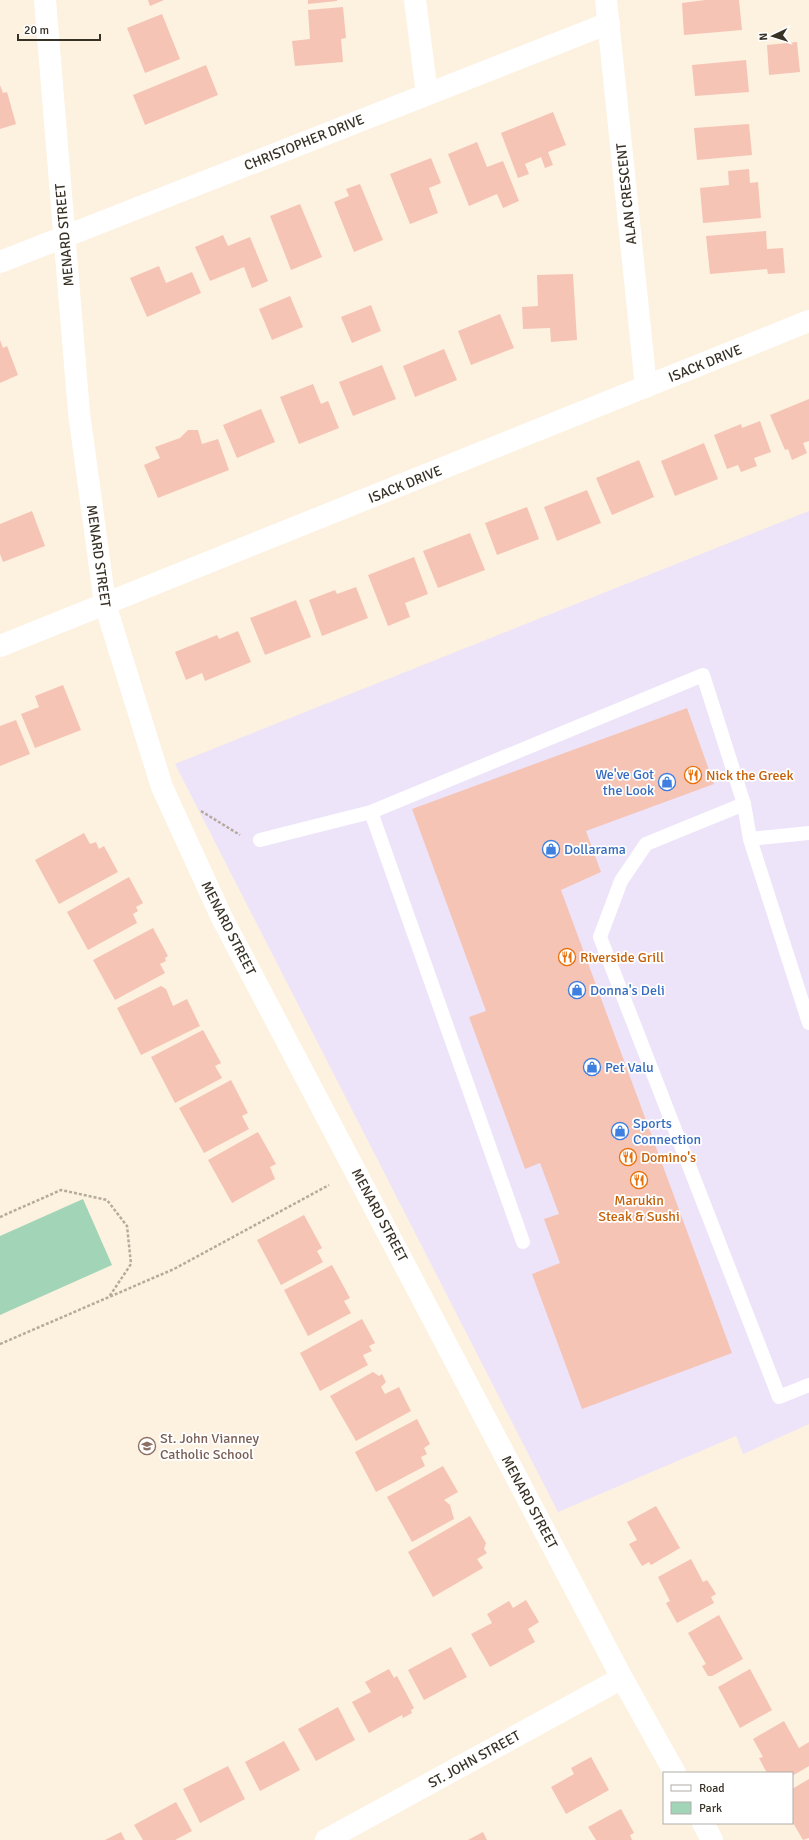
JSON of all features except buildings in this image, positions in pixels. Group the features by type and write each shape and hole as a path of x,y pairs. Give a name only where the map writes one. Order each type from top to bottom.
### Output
{"street":[{"name":"MENARD STREET","path":"45,0 79,414 105,604 162,787 222,918 622,1678 674,1772"},
{"path":"415,0 427,94"},
{"name":"ALAN CRESCENT","path":"606,0 646,387"},
{"name":"CHRISTOPHER DRIVE","path":"0,262 609,23"},
{"name":"ISACK DRIVE","path":"0,646 809,321"},
{"name":"ST. JOHN STREET","path":"326,1840 622,1678"},
{"path":"704,1824 712,1840"}],"lane":[{"path":"260,840 371,812 703,674 744,804 750,839 809,1023"},
{"path":"744,804 646,844 621,881 600,937 778,1396 809,1385"},
{"path":"371,812 523,1242"},
{"path":"750,839 809,832"}],"path":[{"path":"195,808 249,840 260,840"},
{"path":"0,1344 174,1269 329,1185"},
{"path":"0,1217 61,1190 106,1200 127,1226 131,1264 109,1298"}],"shaded area":[{"path":"809,511 809,1424 743,1454 736,1436 558,1512 175,764"}],"green space":[{"path":"83,1199 112,1265 0,1315 0,1236"}],"place":[{"name":"Nick the Greek","path":"693,775"},
{"name":"We've Got the Look","path":"667,782"},
{"name":"Dollarama","path":"551,849"},
{"name":"Riverside Grill","path":"567,957"},
{"name":"Donna's Deli","path":"577,990"},
{"name":"Pet Valu","path":"592,1067"},
{"name":"Sports Connection","path":"620,1131"},
{"name":"Domino's","path":"628,1157"},
{"name":"Marukin Steak & Sushi","path":"639,1180"},
{"name":"St. John Vianney Catholic School","path":"147,1446"}]}
